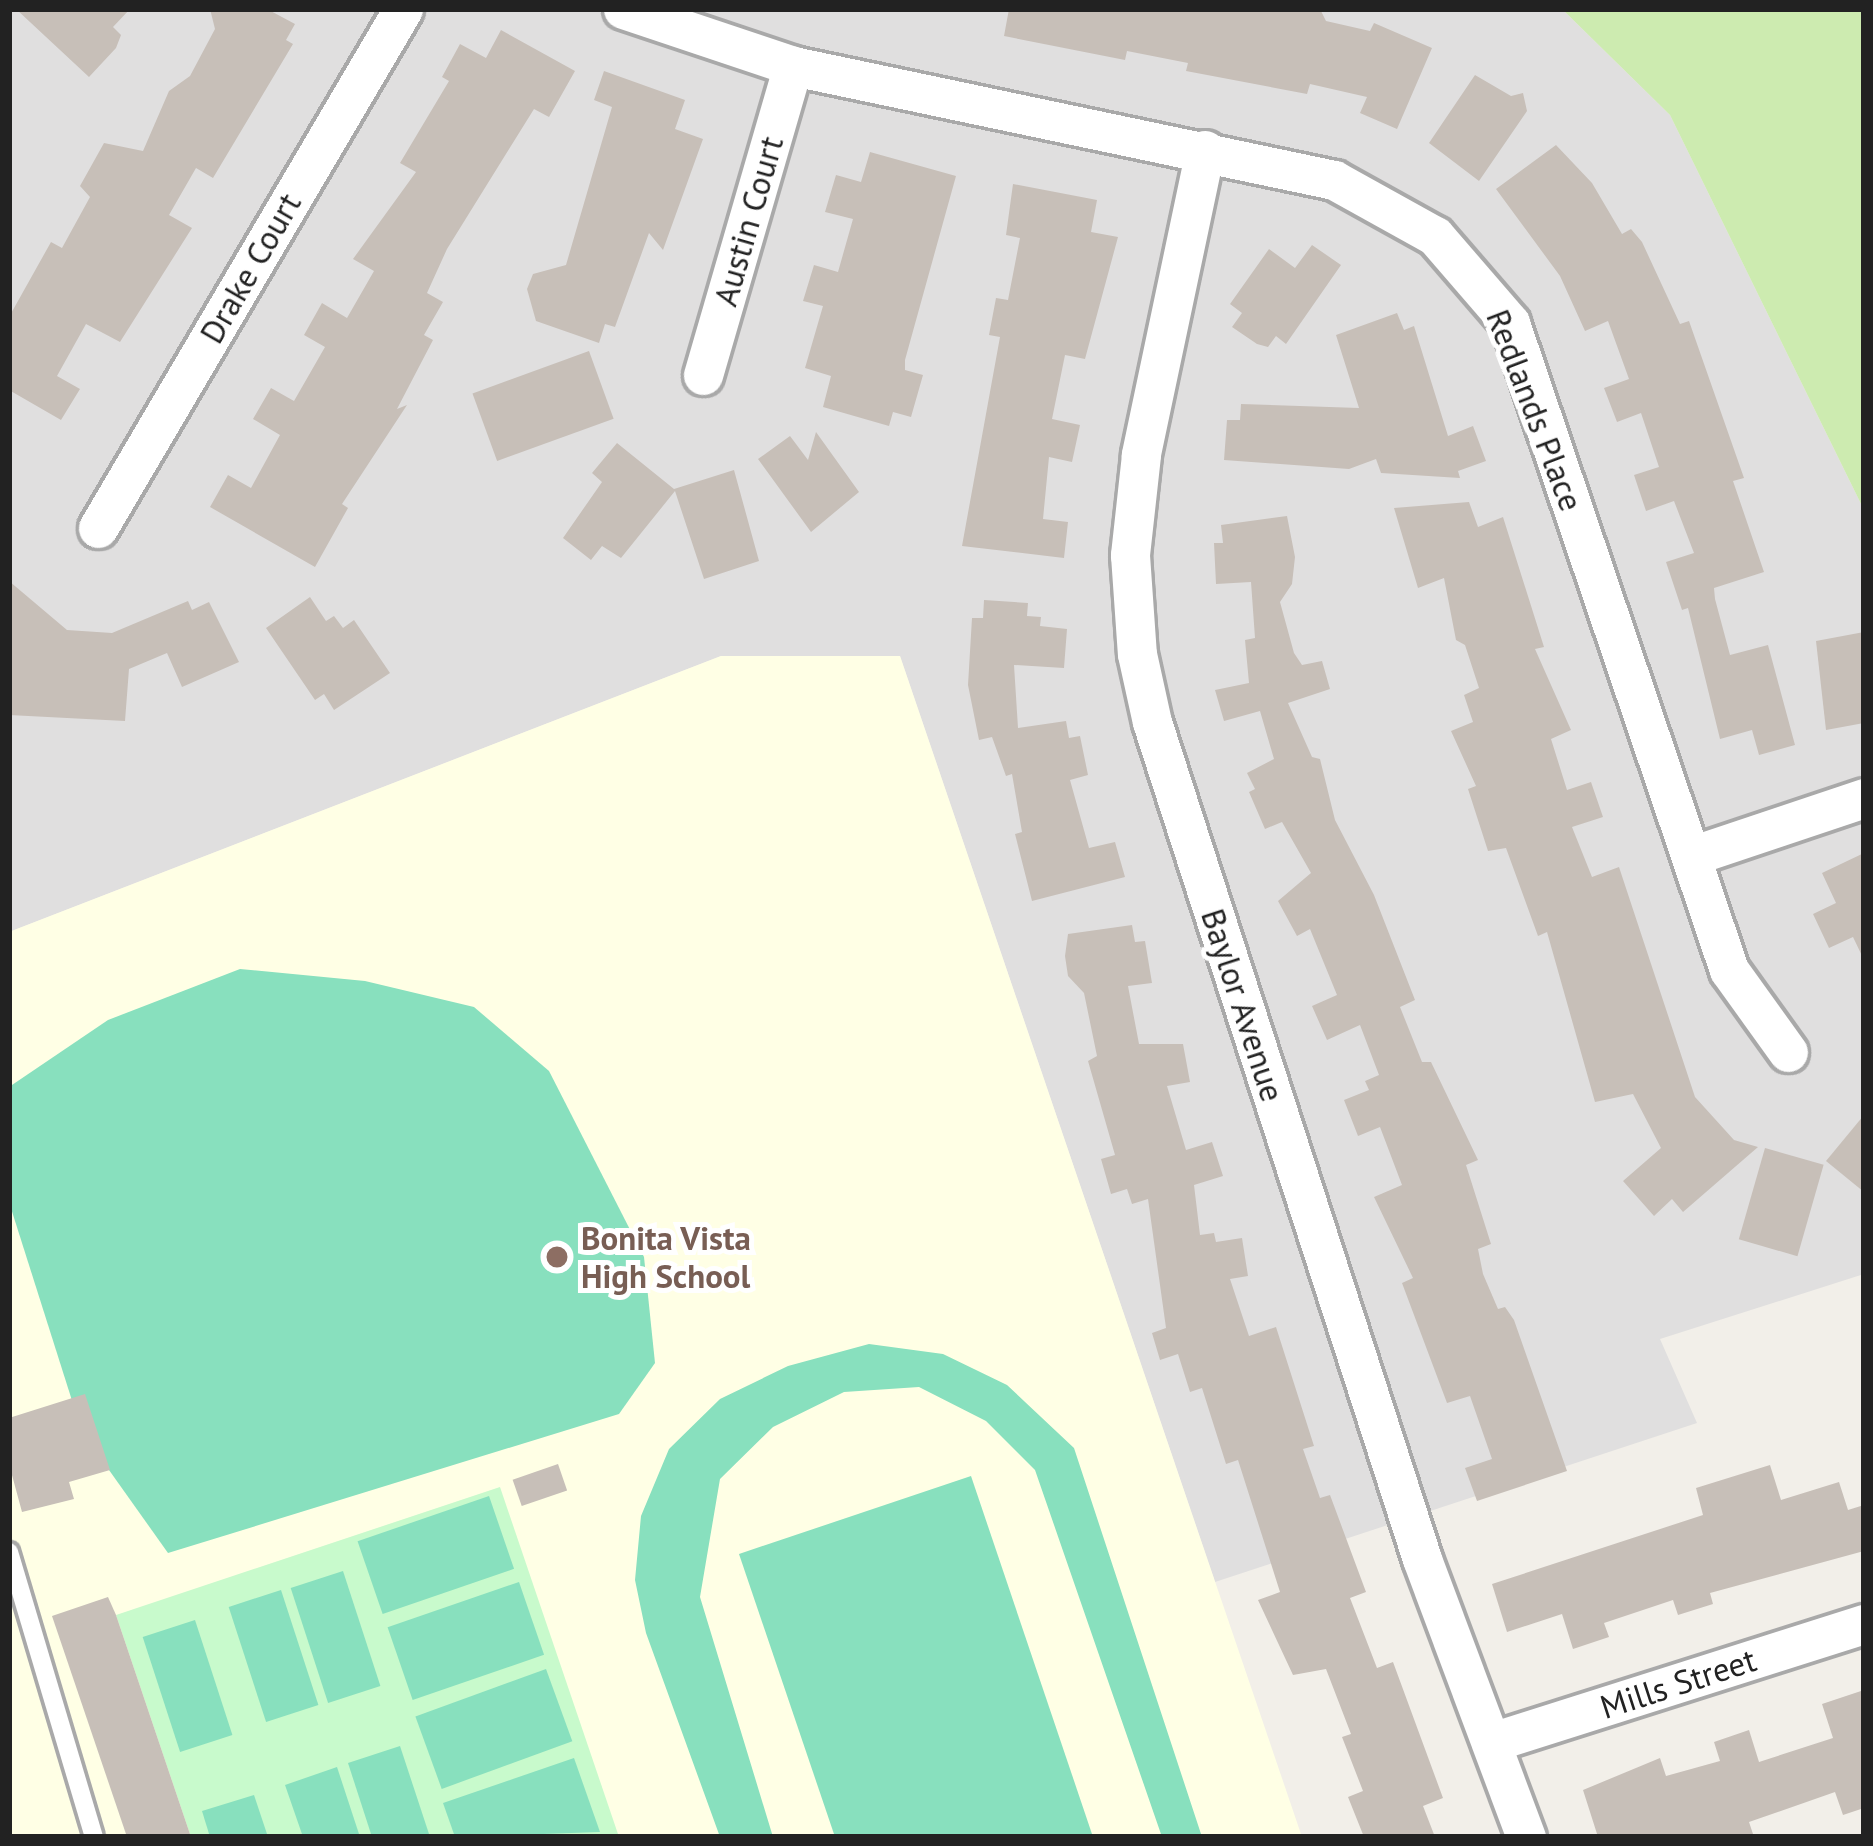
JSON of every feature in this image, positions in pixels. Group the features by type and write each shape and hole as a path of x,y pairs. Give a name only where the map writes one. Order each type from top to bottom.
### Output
{"street":[{"name":"Drake Court","path":"98,528 403,9"},
{"name":"Redlands Place","path":"623,9 793,66 1205,150 1370,194 1435,236 1488,291 1510,323 1729,970 1788,1052"},
{"name":"Austin Court","path":"703,375 793,66"},
{"name":"Baylor Avenue","path":"1205,150 1141,455 1130,555 1136,654 1412,1528 1526,1837"},
{"path":"1691,856 1864,798"},
{"name":"Mills Street","path":"1492,1742 1864,1624"}],"lane":[{"path":"9,1552 94,1837"}],"shaded area":[{"path":"9,9 1562,9 1670,115 1864,510 1864,1274 1660,1339 1697,1423 1215,1582 900,656 721,656 9,932"},
{"name":"Bonita Vista High School","path":"721,656 900,656 1302,1837 9,1837 9,932"}],"green space":[{"path":"1562,9 1864,9 1864,510 1670,115"},
{"path":"240,969 365,981 474,1007 549,1071 644,1257 655,1363 619,1414 168,1553 82,1432 9,1202 9,1087 108,1020"},
{"path":"869,1344 943,1354 1007,1385 1074,1448 1202,1837 1162,1837 1035,1470 986,1421 919,1387 844,1392 773,1427 720,1479 700,1597 773,1837 720,1837 646,1633 635,1580 641,1516 669,1449 720,1399 788,1366"},
{"path":"971,1476 1093,1837 835,1837 739,1554"},
{"path":"500,1487 619,1837 191,1837 116,1615"},
{"path":"489,1496 514,1569 383,1614 358,1541"},
{"path":"343,1571 380,1686 328,1703 291,1588"},
{"path":"519,1582 544,1655 413,1700 388,1627"},
{"path":"281,1590 318,1705 266,1722 229,1607"},
{"path":"195,1620 232,1735 180,1752 143,1637"},
{"path":"546,1669 572,1741 442,1789 415,1717"},
{"path":"400,1746 430,1837 372,1837 348,1763"},
{"path":"574,1758 600,1832 455,1837 443,1803"},
{"path":"337,1767 360,1837 303,1837 285,1785"},
{"path":"254,1795 268,1837 210,1837 202,1811"}],"building":[{"path":"16,9 130,9 113,27 121,35 116,48 89,77"},
{"path":"210,9 267,9 295,24 286,40 293,44 213,178 196,168 169,215 192,228 120,342 86,324 57,376 80,389 61,420 9,390 9,317 51,242 62,248 90,197 80,186 104,143 143,151 169,91 190,76 215,29"},
{"path":"1009,9 1320,9 1326,21 1370,31 1374,23 1432,48 1397,129 1360,113 1367,97 1310,84 1307,94 1186,71 1188,63 1127,51 1125,60 1004,36"},
{"path":"501,30 575,71 549,117 534,109 447,249 427,293 443,302 424,335 433,340 397,409 407,405 342,504 348,508 315,567 210,507 228,475 251,488 280,435 253,419 271,388 294,401 325,347 304,335 322,303 347,318 374,271 353,259 416,172 400,163 449,81 442,77 460,44 486,58"},
{"path":"604,71 685,100 675,129 703,139 663,250 649,233 615,327 605,324 599,343 536,321 527,289 533,274 566,265 612,107 594,100"},
{"path":"1475,75 1511,96 1523,93 1527,111 1479,181 1429,143"},
{"path":"1556,145 1592,183 1622,234 1631,229 1642,242 1680,324 1689,321 1744,478 1733,481 1764,572 1714,588 1715,599 1730,655 1768,645 1795,745 1759,755 1752,730 1720,739 1688,608 1682,610 1666,562 1694,553 1674,501 1646,511 1634,475 1659,467 1641,413 1617,422 1604,388 1629,379 1608,321 1585,331 1560,276 1496,189"},
{"path":"870,152 956,176 905,360 905,370 923,375 911,417 893,412 889,426 823,407 831,376 805,368 823,306 803,301 814,265 838,272 853,219 825,212 836,175 861,182"},
{"path":"1013,184 1097,200 1091,232 1118,237 1085,359 1065,355 1052,419 1080,425 1072,462 1049,457 1043,519 1068,522 1064,558 962,546 1000,337 989,335 996,298 1008,300 1020,238 1006,235"},
{"path":"1312,245 1341,265 1286,344 1276,336 1268,347 1257,344 1232,327 1242,313 1230,304 1269,249 1295,268"},
{"path":"1397,313 1404,330 1414,326 1448,436 1473,426 1486,461 1458,471 1460,478 1381,473 1376,459 1349,469 1224,460 1227,420 1240,420 1241,404 1359,408 1336,335"},
{"path":"589,351 614,419 497,461 472,393"},
{"path":"816,432 859,492 811,532 758,459 790,436 808,460"},
{"path":"617,443 674,489 734,470 759,561 704,579 675,491 621,558 602,546 591,560 563,538 602,482 592,473"},
{"path":"1469,502 1478,527 1503,517 1544,647 1535,649 1571,730 1551,739 1567,790 1591,782 1603,817 1572,827 1592,877 1619,867 1695,1097 1734,1140 1758,1147 1683,1212 1672,1199 1654,1216 1623,1181 1661,1148 1633,1094 1595,1102 1547,932 1538,936 1506,848 1488,851 1468,789 1476,786 1451,731 1473,722 1464,695 1479,688 1465,645 1456,640 1444,578 1418,588 1394,508"},
{"path":"1287,516 1295,557 1292,584 1280,602 1294,653 1302,665 1322,661 1330,689 1288,703 1312,757 1320,759 1335,820 1374,895 1415,1000 1400,1007 1422,1062 1431,1062 1478,1160 1466,1165 1491,1244 1478,1249 1483,1274 1498,1309 1505,1307 1514,1320 1567,1471 1477,1501 1465,1468 1492,1459 1470,1396 1447,1403 1402,1283 1413,1278 1374,1197 1402,1185 1380,1127 1358,1136 1344,1100 1369,1090 1365,1081 1379,1075 1360,1025 1327,1040 1312,1006 1337,995 1310,929 1297,936 1278,901 1311,873 1282,822 1265,829 1249,792 1255,789 1247,773 1274,759 1260,711 1224,721 1215,690 1249,683 1245,640 1255,638 1251,582 1216,584 1214,543 1223,543 1221,525"},
{"path":"9,581 67,630 112,633 188,601 192,610 209,602 239,662 182,687 167,653 129,669 125,721 9,715"},
{"path":"310,597 326,621 334,616 343,628 354,620 390,673 334,710 324,694 315,700 266,628"},
{"path":"984,600 1028,603 1027,616 1041,617 1040,626 1067,629 1064,668 1014,665 1018,728 1066,721 1069,738 1080,736 1088,775 1070,780 1089,848 1115,842 1125,877 1032,901 1015,834 1022,832 1012,774 1006,776 992,737 979,740 968,685 972,618 983,618"},
{"path":"1864,632 1864,723 1826,730 1816,641"},
{"path":"1864,853 1864,960 1853,937 1829,948 1813,914 1836,903 1822,873"},
{"path":"1132,925 1135,942 1145,941 1152,983 1128,986 1139,1044 1183,1044 1190,1082 1167,1086 1186,1150 1212,1142 1223,1176 1194,1185 1200,1235 1214,1233 1216,1242 1242,1238 1248,1276 1230,1279 1249,1336 1276,1327 1314,1446 1303,1449 1320,1498 1330,1495 1366,1592 1350,1598 1377,1668 1393,1662 1443,1798 1423,1806 1435,1837 1364,1837 1348,1797 1363,1791 1342,1737 1351,1734 1326,1669 1293,1675 1258,1600 1280,1592 1238,1460 1226,1464 1202,1388 1190,1392 1178,1354 1160,1360 1152,1333 1166,1328 1148,1199 1132,1204 1127,1189 1111,1194 1101,1159 1115,1155 1088,1061 1097,1056 1084,993 1068,976 1065,956 1068,934"},
{"path":"1864,1115 1864,1192 1826,1161"},
{"path":"1765,1148 1824,1165 1797,1256 1739,1239"},
{"path":"85,1394 110,1470 69,1482 74,1499 22,1512 9,1464 9,1418"},
{"path":"558,1464 567,1490 522,1506 513,1480"},
{"path":"1770,1465 1781,1500 1839,1482 1848,1510 1864,1505 1864,1551 1710,1593 1713,1604 1678,1615 1673,1600 1604,1623 1609,1637 1573,1649 1562,1614 1507,1632 1492,1584 1703,1515 1696,1488"},
{"path":"108,1597 191,1837 127,1837 52,1616"},
{"path":"1864,1690 1864,1808 1843,1815 1835,1792 1749,1822 1754,1837 1598,1837 1583,1790 1660,1758 1666,1776 1720,1761 1714,1742 1749,1730 1759,1762 1833,1738 1822,1704"}],"place":[{"name":"Bonita Vista High School","path":"557,1257"}]}
